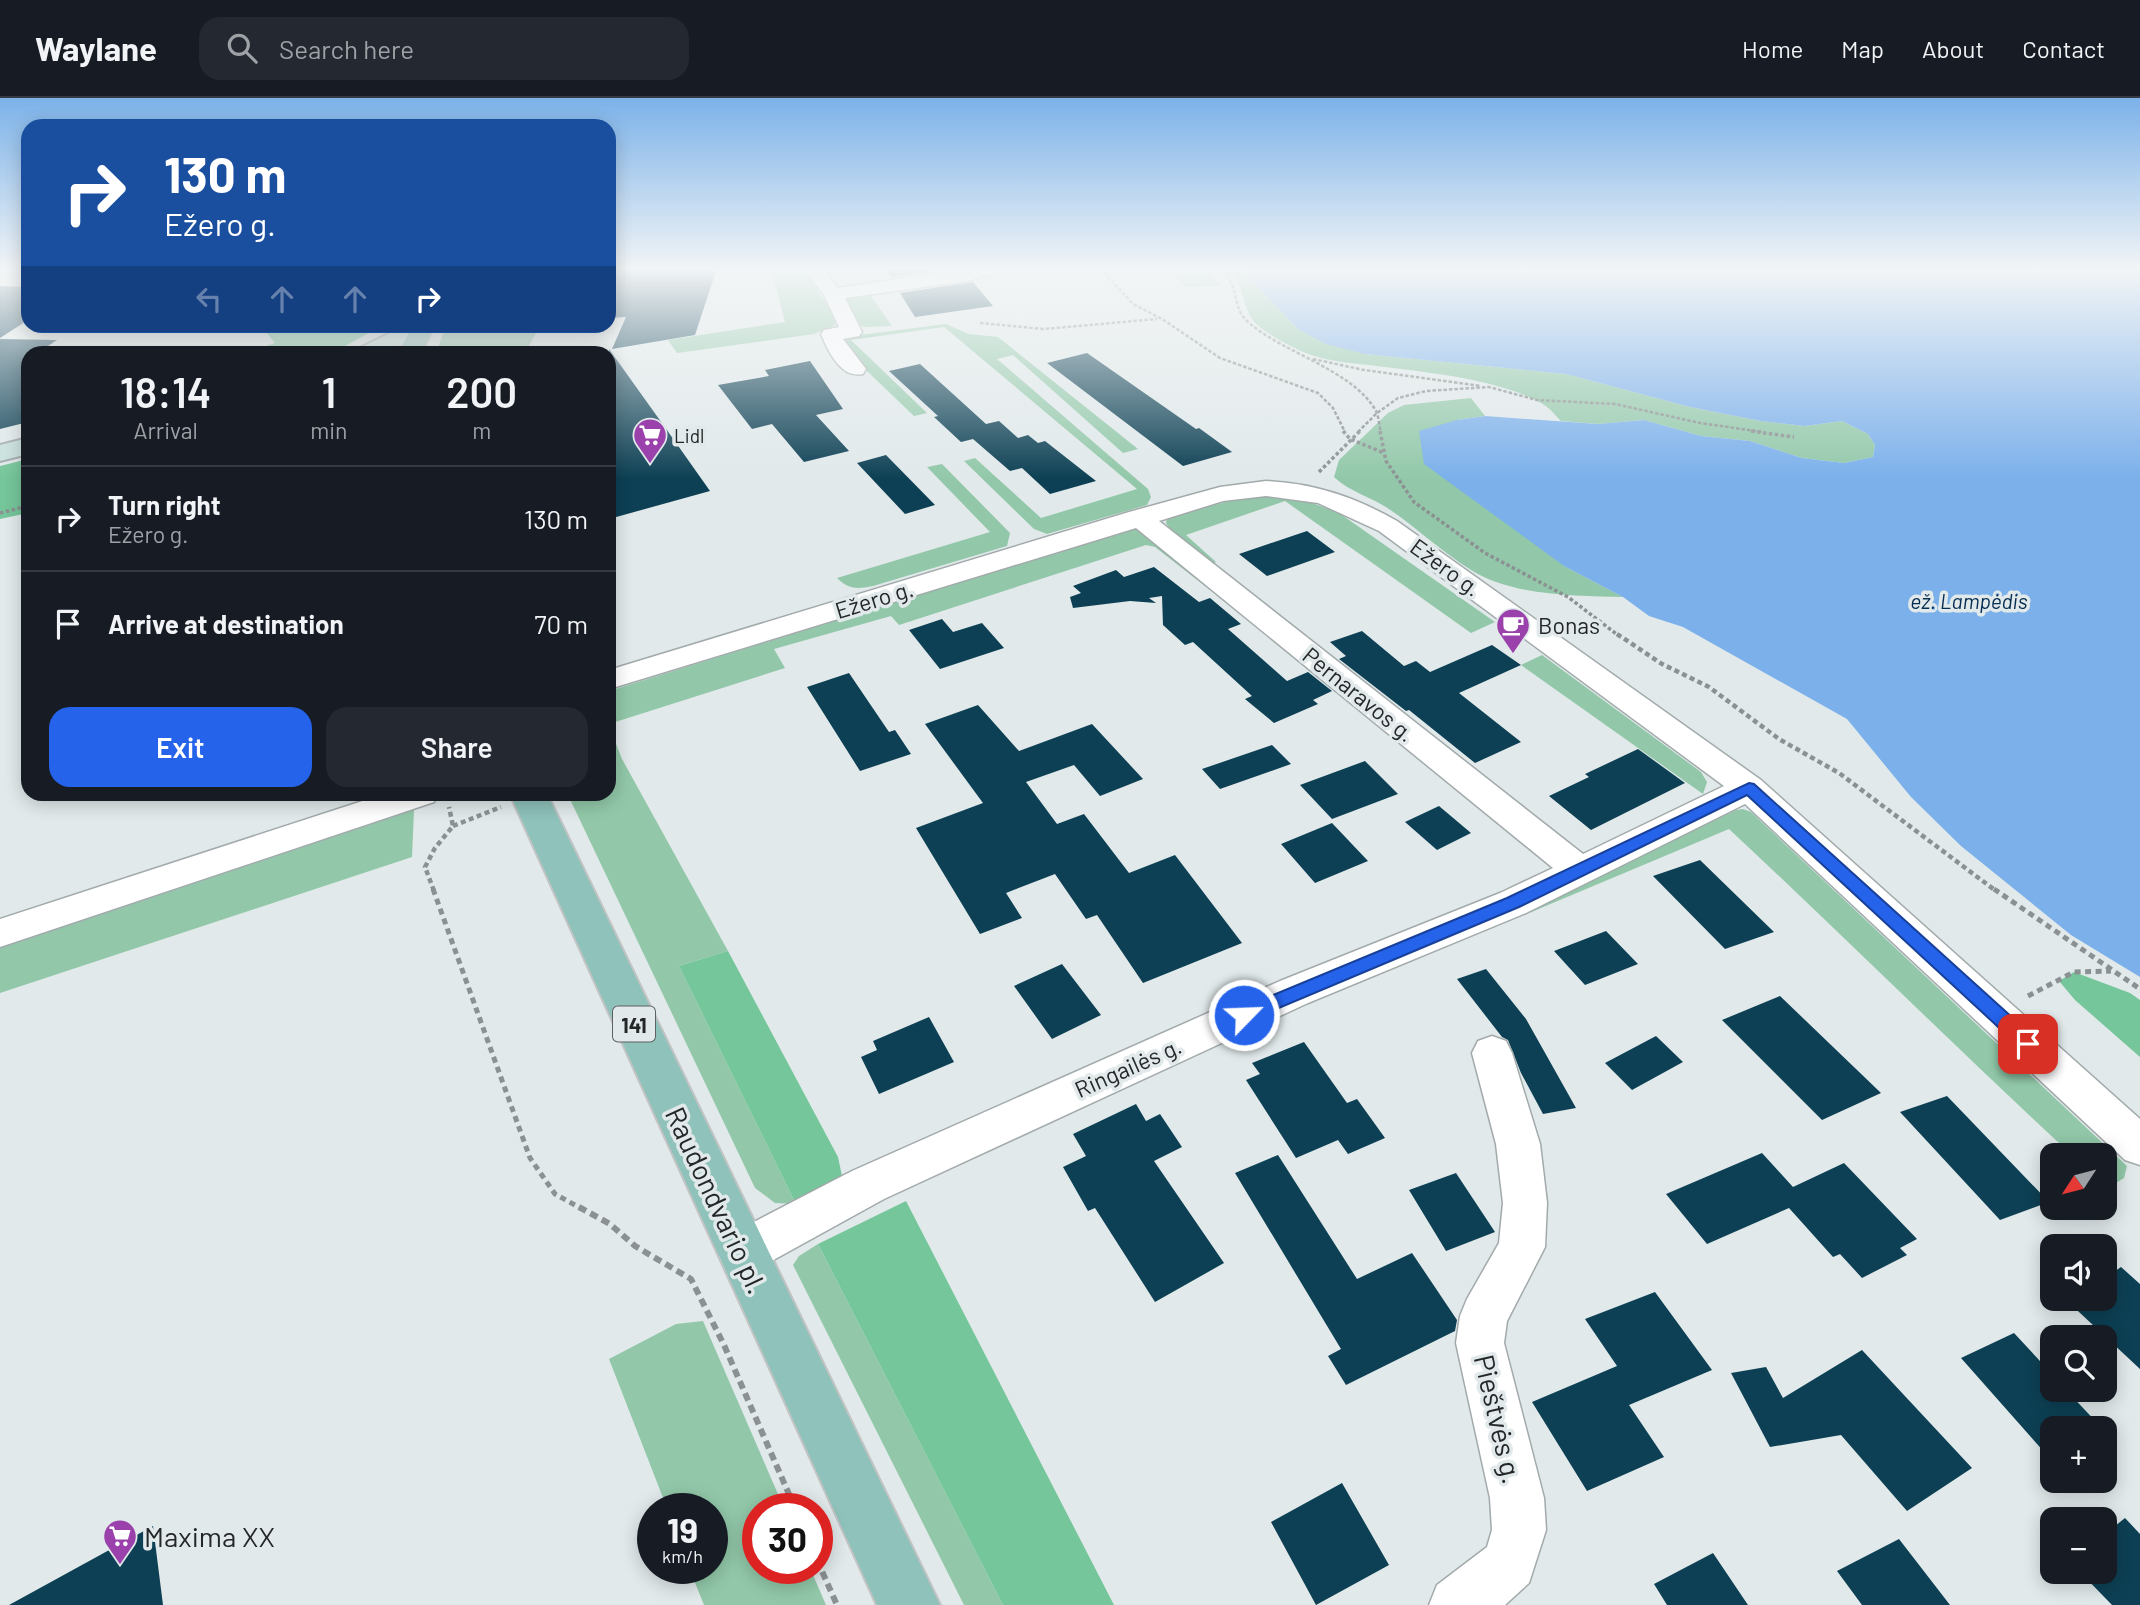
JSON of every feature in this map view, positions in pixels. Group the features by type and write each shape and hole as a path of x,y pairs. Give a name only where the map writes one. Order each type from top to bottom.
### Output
{"main road":[{"path":"0,453 21,448"},
{"name":"Raudondvario pl.","path":"532,801 741,1253 909,1605"}],"street":[{"path":"833,338 837,348 855,369"},
{"name":"Ežero g.","path":"616,676 1138,517 1246,489 1308,491 1358,508 1388,526 1749,788 2140,1146"},
{"name":"Pernaravos g.","path":"1138,517 1580,871"},
{"name":"Ringailės g.","path":"741,1253 881,1179 1294,992 1513,903 1749,788"},
{"path":"0,933 422,801"},
{"name":"Pieštvės g.","path":"1457,1605 1510,1564 1519,1530 1517,1497 1480,1343 1483,1316 1522,1247 1525,1203 1518,1144 1492,1052"}],"path":[{"path":"1191,338 1220,358 1318,393 1333,408 1339,425 1350,439 1384,453"},
{"path":"1270,338 1309,358 1362,393 1377,413 1386,461 1414,502 1485,553 1568,597 1599,623 1662,664 1709,687 1779,739 1839,773 1911,825 1962,868 2140,989"},
{"path":"1309,358 1364,370 1489,387 1537,400 1615,404 1700,424 1794,437"},
{"path":"1308,491 1319,472 1350,439 1377,413 1398,398 1426,390 1489,387"},
{"path":"0,513 21,508"},
{"path":"437,801 453,826"},
{"path":"514,801 453,826 435,848 425,867 530,1158 555,1194 610,1224 635,1246 691,1279 724,1345 788,1493"},
{"path":"1991,1009 2044,990 2074,972 2111,971"},
{"path":"828,1584 837,1605"}],"green space":[{"path":"271,338 359,338 345,346 266,346 275,343"},
{"path":"441,338 533,338 529,346 439,346"},
{"path":"679,338 783,338 677,353 668,340"},
{"path":"863,338 851,340 927,413 914,416 843,348 840,340"},
{"path":"957,338 1000,338 1138,449 1123,453 1013,355 997,359 1148,489 1151,497 1147,505 1047,534 1034,529 964,461 975,458 1041,518 1137,489"},
{"path":"1277,338 1323,338 1365,354 1566,374 1690,407 1761,421 1805,426 1842,421 1868,434 1875,445 1873,457 1844,463 1802,458 1750,441 1701,436 1644,420 1598,424 1561,421 1541,403 1503,388 1458,377 1338,361 1314,356"},
{"path":"1471,398 1485,416 1457,420 1564,566 1623,597 1545,593 1487,579 1460,563 1389,509 1347,487 1334,477 1339,460 1388,413 1404,405"},
{"path":"21,461 21,514 0,519 0,466"},
{"path":"942,464 1010,533 1007,546 873,586 854,588 841,582 837,578 990,532 927,467"},
{"path":"1251,495 1296,499 1339,513 1495,622 1471,633 1285,501 1186,535 1216,562 1212,564 1173,533 1166,523 1167,518"},
{"path":"1133,528 1151,534 1212,583 1205,586 1155,547 1146,545 899,625 891,616 774,649 785,668 616,722 616,689"},
{"path":"1542,655 1701,772 1707,782 1703,794 1521,665"},
{"path":"616,744 728,951 679,966 796,1204 775,1203 755,1188 571,801 616,801"},
{"path":"414,810 412,857 0,993 0,944"},
{"path":"1736,810 1751,812 2103,1143 2059,1143 1729,829 1529,913 1534,906"},
{"path":"728,951 838,1157 842,1176 832,1188 796,1204 679,966"},
{"path":"2074,972 2130,993 2140,1000 2140,1057 2075,1000 2059,981"},
{"path":"2118,1158 2127,1166 2124,1178 2118,1182"},
{"path":"906,1201 1114,1605 1003,1605 818,1244"},
{"path":"818,1244 1003,1605 964,1605 793,1265 799,1256"},
{"path":"703,1321 778,1493 742,1493 742,1584 817,1584 826,1605 704,1605 695,1584 728,1584 728,1493 661,1493 609,1359 676,1324"}],"water":[{"name":"ež. Lampėdis","path":"1315,338 2140,338 2140,977 2071,935 1961,846 1911,797 1847,719 1683,627 1649,616 1623,597 1564,566 1424,464 1419,431 1457,420 1485,416 1598,424 1644,420 1701,436 1750,441 1802,458 1844,463 1873,457 1875,445 1868,434 1842,421 1805,426 1761,421 1690,407 1566,374 1365,354 1326,344"}],"building":[{"path":"617,338 675,338 616,348 613,346"},
{"path":"0,339 57,340 48,346 21,346 21,424 0,429"},
{"path":"1087,353 1232,452 1183,466 1047,363"},
{"name":"Lidl","path":"616,359 674,440 710,491 616,517"},
{"path":"810,361 843,409 816,415 849,451 804,462 772,424 752,429 718,385 769,376 765,370"},
{"path":"920,364 986,424 999,421 1018,438 1028,435 1038,443 1045,441 1096,481 1050,494 1022,468 1010,471 973,439 961,442 934,417 938,416 889,371"},
{"path":"886,455 935,505 905,514 857,463"},
{"path":"1307,531 1335,552 1267,576 1239,554"},
{"path":"1154,567 1199,602 1210,598 1241,624 1228,629 1287,681 1308,672 1332,691 1313,700 1318,704 1274,723 1245,699 1252,696 1193,642 1185,645 1163,625 1162,596 1149,598 1156,603 1130,601 1073,608 1070,597 1081,593 1073,586 1116,570 1124,577"},
{"path":"942,619 953,632 982,623 1004,648 940,669 909,630"},
{"path":"1362,631 1404,666 1416,661 1430,672 1492,645 1521,665 1459,693 1521,742 1475,763 1339,659 1346,656 1330,642"},
{"path":"849,673 889,732 895,730 911,754 860,771 807,687"},
{"path":"978,705 1019,751 1092,724 1143,779 1100,796 1074,765 1026,782 1057,824 1084,814 1129,873 1175,855 1242,943 1143,983 1097,915 1086,919 1055,874 1006,893 1022,918 980,934 916,828 983,803 925,724"},
{"path":"1272,745 1291,764 1220,789 1202,769"},
{"path":"1638,749 1685,783 1591,830 1549,796 1589,777 1585,774"},
{"path":"1365,761 1398,794 1332,819 1300,785"},
{"path":"1439,806 1471,833 1437,850 1405,822"},
{"path":"1332,823 1368,861 1315,883 1281,844"},
{"path":"1700,860 1774,932 1725,949 1653,876"},
{"path":"1606,931 1638,964 1585,985 1554,951"},
{"path":"1062,964 1101,1015 1052,1039 1014,986"},
{"path":"1486,969 1526,1019 1576,1108 1543,1114 1521,1073 1508,1040 1502,1037 1457,979"},
{"path":"1780,996 1881,1093 1822,1120 1722,1020"},
{"path":"929,1017 954,1062 879,1094 861,1057 877,1050 873,1041"},
{"path":"1656,1036 1683,1062 1632,1090 1605,1063"},
{"path":"1304,1042 1347,1103 1357,1099 1385,1138 1348,1154 1338,1140 1296,1158 1246,1080 1260,1074 1252,1063"},
{"path":"1947,1096 2040,1193 2040,1205 2000,1220 1900,1112"},
{"path":"1136,1104 1146,1121 1160,1114 1182,1147 1154,1161 1224,1263 1155,1302 1095,1208 1088,1211 1063,1167 1086,1156 1073,1134"},
{"path":"1762,1153 1793,1187 1844,1163 1917,1239 1900,1248 1907,1255 1862,1278 1840,1254 1833,1257 1789,1208 1707,1244 1666,1194"},
{"path":"1278,1155 1357,1279 1412,1253 1457,1320 1455,1331 1346,1385 1328,1356 1341,1349 1235,1173"},
{"path":"1456,1173 1495,1232 1446,1251 1409,1190"},
{"path":"2121,1267 2140,1284 2140,1369 2117,1348 2117,1325 2093,1325 2078,1311 2117,1311 2117,1270"},
{"path":"1655,1292 1712,1370 1629,1405 1664,1457 1587,1491 1532,1402 1617,1366 1585,1319"},
{"path":"2014,1333 2040,1361 2040,1402 2077,1402 2091,1416 2040,1416 2040,1447 1961,1358"},
{"path":"1862,1350 1972,1468 1907,1511 1841,1435 1770,1447 1731,1373 1766,1367 1783,1398"},
{"path":"1342,1483 1389,1565 1316,1605 1271,1522"},
{"path":"2125,1518 2140,1534 2140,1605 2112,1605 2092,1584 2117,1584 2117,1524"},
{"name":"Maxima XX","path":"153,1526 163,1605 9,1605"},
{"path":"1899,1539 1950,1605 1862,1605 1837,1571"},
{"path":"1713,1553 1748,1605 1667,1605 1654,1584"}],"place":[{"name":"Lidl","path":"650,465"},
{"name":"Bonas","path":"1513,655"},
{"name":"Maxima XX","path":"120,1566"}],"route":[{"path":"1244,1015 1513,903 1749,788 2028,1044"}]}
